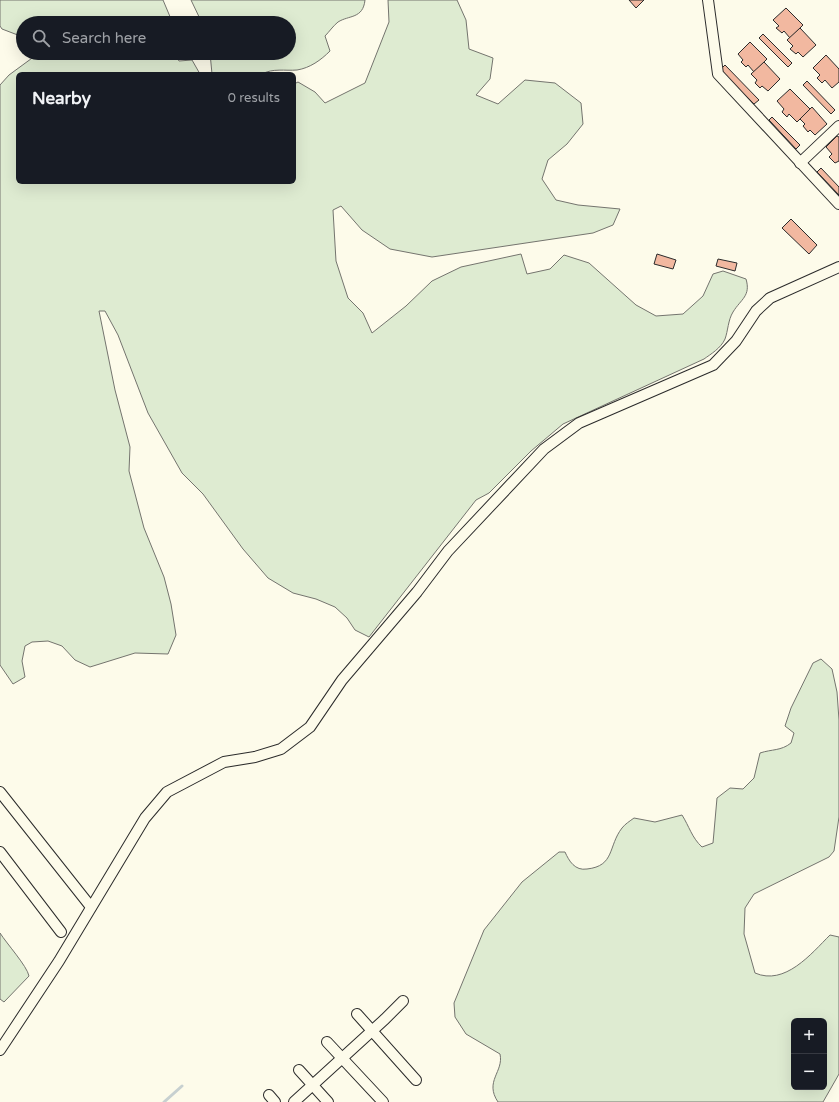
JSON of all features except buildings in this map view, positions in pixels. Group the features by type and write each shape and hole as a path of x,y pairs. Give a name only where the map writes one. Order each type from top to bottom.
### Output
{"street":[{"path":"708,0 718,74 839,204"},
{"path":"800,163 839,126"},
{"path":"0,1050 59,961 145,818 167,792 224,762 255,757 281,749 310,727 342,680 417,592 448,551 544,449 579,423 714,365 736,341 756,311 770,298 839,267"},
{"path":"0,792 91,908"},
{"path":"0,852 61,932"},
{"path":"294,1102 403,1001"},
{"path":"357,1014 416,1080"},
{"path":"326,1042 383,1102"},
{"path":"299,1070 328,1102"}],"green space":[{"path":"0,0 163,0 170,16 16,16 16,34 2,29 0,26"},
{"path":"191,0 365,0 364,6 355,16 338,22 325,36 330,51 311,65 297,70 275,70 266,72 212,72 211,60 296,60 296,16 199,16"},
{"path":"388,0 457,0 466,20 469,49 493,58 490,79 476,95 498,104 525,80 555,83 581,103 583,124 567,144 548,160 542,179 556,200 578,205 620,209 613,225 593,233 432,257 390,249 362,230 341,206 333,210 336,261 348,298 363,313 372,333 406,306 432,281 461,267 521,254 527,274 550,269 564,255 589,263 636,305 656,316 683,314 703,296 713,274 723,271 746,279 746,293 731,315 725,339 716,350 704,359 563,424 531,451 489,493 476,500 369,637 355,630 347,618 335,607 316,599 293,593 268,578 243,549 203,494 182,473 148,413 118,335 105,311 99,311 115,390 130,447 129,471 144,528 164,577 171,604 176,635 168,654 135,653 90,667 75,660 62,646 48,641 32,642 25,646 22,661 25,677 13,684 0,665 0,85 9,75 29,60 192,60 199,72 16,72 16,184 296,184 296,83 298,82 315,92 325,103 365,83 389,22"},
{"path":"821,659 832,669 837,692 839,720 839,817 834,851 829,857 754,894 745,908 744,934 755,973 766,976 787,972 806,959 830,935 839,937 839,1074 823,1102 498,1102 494,1095 493,1088 499,1066 500,1054 466,1034 455,1017 454,1003 484,930 522,882 559,852 565,852 573,865 579,868 587,869 602,864 610,854 622,828 634,818 655,822 682,815 693,836 702,847 713,843 717,798 730,788 743,789 754,778 760,753 780,749 791,743 794,733 785,726 791,708 813,663"},
{"path":"0,933 21,961 29,976 4,1002 0,999"}],"waterway":[{"path":"164,1102 182,1086"}]}
